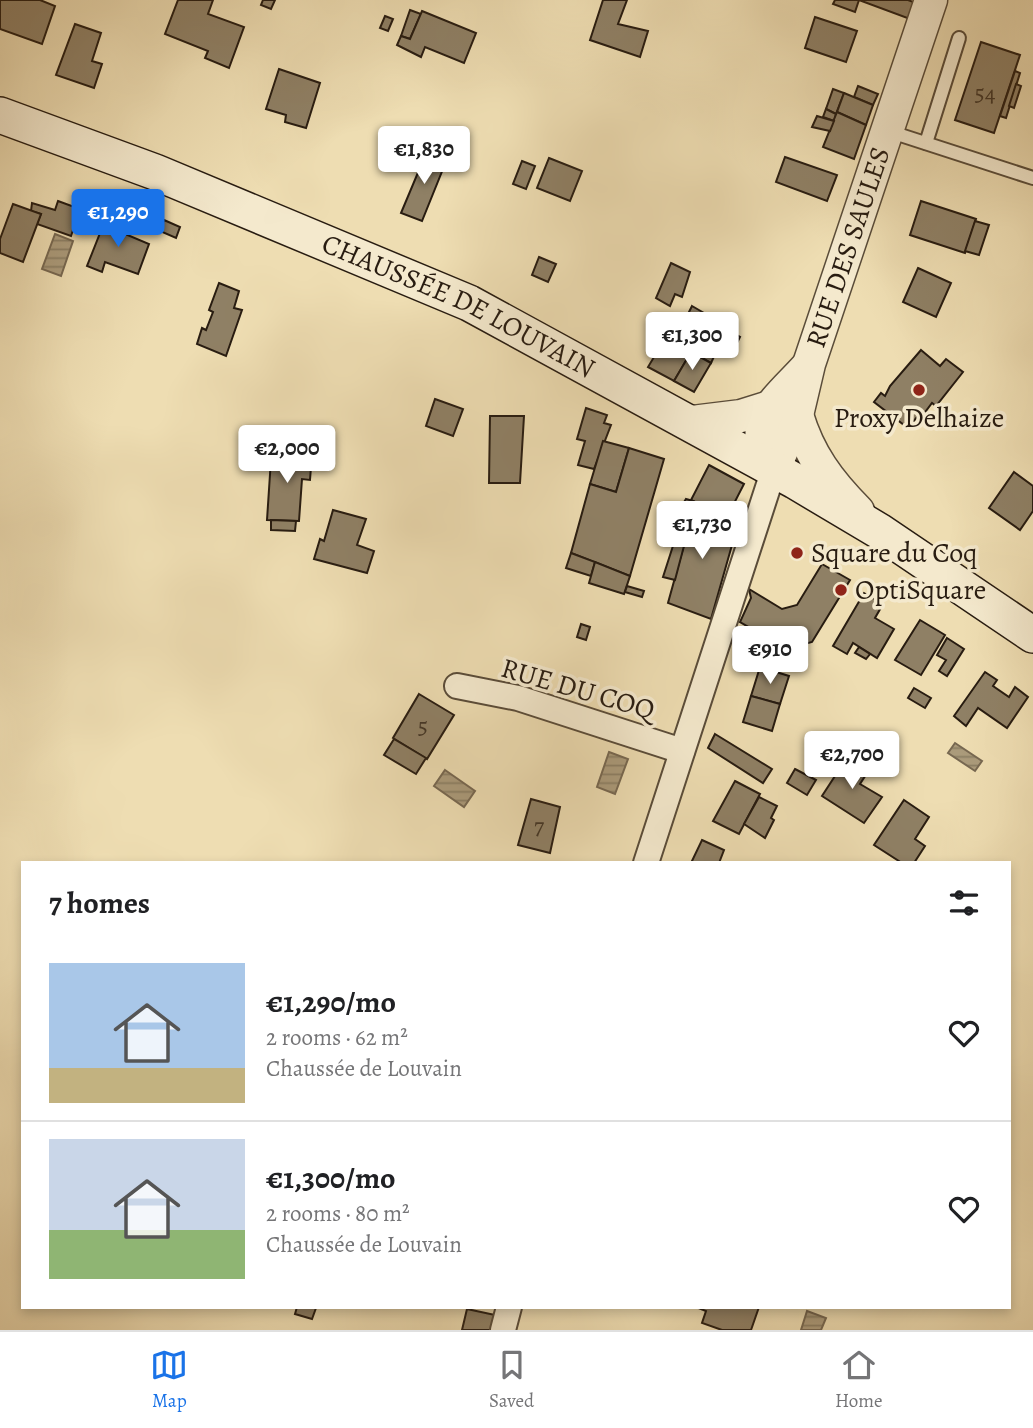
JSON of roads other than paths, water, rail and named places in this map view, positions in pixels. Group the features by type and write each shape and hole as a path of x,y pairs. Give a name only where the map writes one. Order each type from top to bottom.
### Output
{"main road":[{"name":"CHAUSSÉE DE LOUVAIN","path":"0,115 155,172 469,303 774,469 879,531 1033,635"}],"street":[{"name":"RUE DES SAULES","path":"774,469 761,449 762,423 783,411 809,364 931,0"},
{"path":"692,422 783,411 828,481 879,531"},
{"name":"RUE DU COQ","path":"647,861 774,469"},
{"name":"RUE DU COQ","path":"457,686 518,698 682,751"},
{"path":"503,1330 508,1309"}],"lane":[{"name":"RUE DES SAULES","path":"926,143 959,38"},
{"name":"RUE DES SAULES","path":"887,131 1033,178"}],"place":[{"name":"Proxy Delhaize","path":"919,390"},
{"name":"Square du Coq","path":"797,553"},
{"name":"OptiSquare","path":"841,590"}]}
